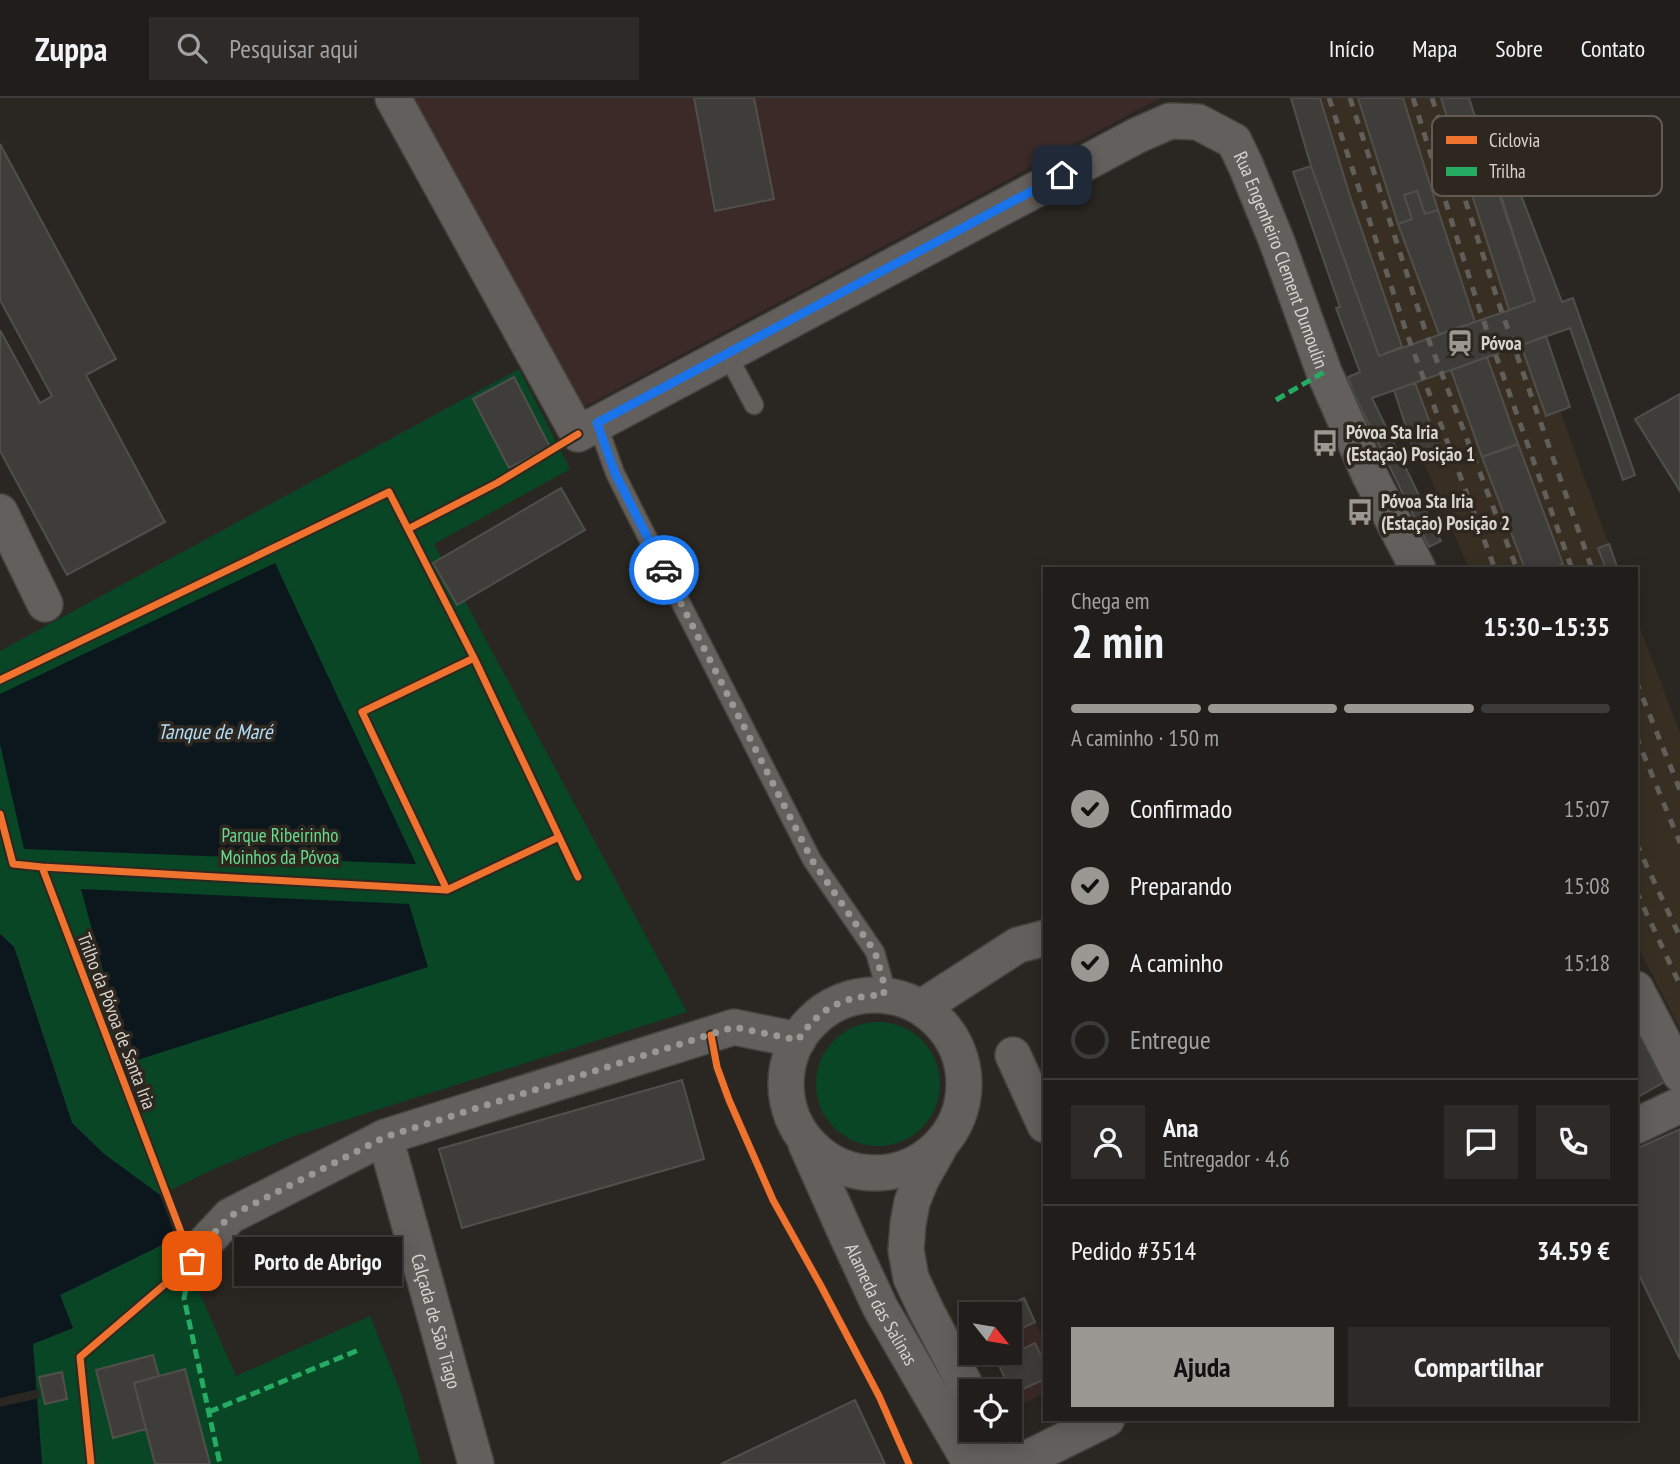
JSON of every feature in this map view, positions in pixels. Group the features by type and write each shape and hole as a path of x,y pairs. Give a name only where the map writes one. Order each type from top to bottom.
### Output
{"street":[{"path":"393,98 588,428"},
{"name":"Rua Engenheiro Clement Dumoulin","path":"588,428 1136,136 1170,121 1198,122 1234,141 1277,242 1324,372 1369,474 1417,567"},
{"path":"0,512 45,604"},
{"path":"922,1007 1018,945 1043,939"},
{"path":"1638,993 1680,1074"},
{"path":"864,995 884,995 922,1007 938,1020 959,1053 964,1092 953,1128 927,1156 911,1166 893,1171 874,1173 854,1170 817,1152 803,1137 787,1100 786,1079 790,1058 810,1023 825,1009 864,995"},
{"path":"192,1261 230,1216 385,1137 734,1027 798,1040"},
{"path":"1013,1055 1043,1121"},
{"path":"1638,1125 1680,1105"},
{"name":"Calçada de São Tiago","path":"385,1137 476,1464"},
{"name":"Alameda das Salinas","path":"803,1137 880,1307 971,1464"},
{"name":"Alameda das Salinas","path":"941,1143 912,1202 906,1250 911,1278 962,1379"},
{"path":"1016,1464 1103,1421"},
{"path":"997,1442 1009,1464"}],"lane":[{"path":"727,354 754,405"},
{"path":"588,428 615,473 812,860 875,952 884,995"}],"shaded area":[{"path":"414,98 1160,98 580,409"},
{"path":"1291,98 1469,98 1474,116 1432,116 1432,196 1500,196 1570,407 1560,411 1617,567 1468,567 1379,356 1311,166"},
{"path":"1638,622 1680,733 1680,1029 1638,947"},
{"path":"1024,1298 1043,1339 1043,1394 1022,1404 1022,1379 1005,1379 999,1365 1022,1365 1022,1302 1016,1302"}],"green space":[{"name":"Parque Ribeirinho Moinhos da Póvoa","path":"519,369 570,469 434,544 687,1012 291,1137 160,1195 104,1154 72,1123 14,947 0,934 0,651"},
{"path":"878,1022 902,1027 922,1040 935,1060 940,1084 935,1108 922,1128 902,1141 878,1146 854,1141 834,1128 821,1108 816,1084 821,1060 834,1040 854,1027"},
{"path":"176,1238 192,1261 200,1294 236,1376 370,1316 401,1393 421,1464 42,1464 32,1343 72,1328 60,1295"}],"water":[{"name":"Tanque de Maré","path":"275,563 416,864 24,849 0,744 0,694"},
{"path":"81,889 409,904 428,967 128,1063"},
{"path":"0,934 14,947 72,1123 104,1154 160,1195 176,1238 60,1295 73,1328 33,1344 42,1464 0,1464"}],"pier":[{"path":"39,1389 40,1398 0,1407 0,1398"}],"building":[{"path":"694,98 754,98 774,199 715,211"},
{"path":"1291,98 1320,98 1350,196 1402,347 1379,356 1311,166"},
{"path":"1358,98 1403,98 1438,210 1425,214 1417,191 1404,195 1412,219 1398,224"},
{"path":"1441,98 1469,98 1475,116 1447,116"},
{"path":"0,144 116,359 86,375 165,522 67,575 0,451 0,330 40,403 52,396 0,300"},
{"path":"1311,166 1379,356 1535,301 1500,196 1521,196 1562,302 1573,298 1635,475 1623,480 1570,328 1372,398 1441,541 1429,547 1354,394 1348,377 1360,372 1336,308 1340,307 1293,172"},
{"path":"1417,191 1425,214 1438,210 1475,322 1439,334 1398,224 1412,219 1404,195"},
{"path":"1472,196 1501,196 1535,301 1509,310"},
{"path":"1546,336 1570,407 1546,416 1521,345"},
{"path":"1487,357 1518,444 1482,457 1451,370"},
{"path":"514,377 550,447 509,468 473,399"},
{"path":"1415,383 1441,452 1417,461 1394,390"},
{"path":"1680,394 1680,491 1635,419"},
{"path":"1518,444 1563,564 1555,567 1524,567 1482,457"},
{"path":"561,488 585,530 457,605 433,563"},
{"path":"1609,544 1617,567 1605,567 1598,548"},
{"path":"1638,1023 1666,1081 1638,1097"},
{"path":"682,1080 704,1159 462,1228 439,1149"},
{"path":"1680,1129 1680,1359 1638,1273 1638,1148"},
{"path":"1024,1298 1035,1322 1022,1328 1022,1302 1016,1302"},
{"path":"1035,1343 1043,1360 1043,1380 1022,1389 1022,1379 1005,1379 999,1365 1022,1365 1022,1349"},
{"path":"153,1355 159,1376 134,1383 146,1429 113,1438 96,1370"},
{"path":"185,1369 210,1464 155,1464 134,1383"},
{"path":"62,1372 67,1399 45,1404 39,1377"},
{"path":"855,1400 885,1464 721,1464"}],"railway":[{"path":"1329,98 1407,334 1494,567"},
{"path":"1350,98 1425,330 1516,567"},
{"path":"1413,98 1432,158"},
{"path":"1432,98 1438,116"},
{"path":"1444,196 1479,308 1571,567"},
{"path":"1464,196 1591,567"},
{"path":"1638,686 1680,790"},
{"path":"1638,741 1680,843"},
{"path":"1638,847 1680,937"},
{"path":"1638,895 1680,985"}],"marked path":[{"path":"1276,400 1324,372"},
{"path":"192,1261 184,1298 220,1464"},
{"path":"209,1412 361,1349"}],"cycle path":[{"path":"0,680 389,492 408,529 497,483 578,434"},
{"path":"408,529 474,658 362,712 447,890"},
{"path":"474,658 578,877"},
{"name":"Trilho da Póvoa de Santa Iria","path":"0,814 13,864 42,867 192,1261 80,1357 91,1464"},
{"path":"42,867 447,890 559,837"},
{"path":"711,1035 717,1067 729,1100 773,1200 879,1396 909,1464"}],"way so far":[{"path":"192,1261 230,1216 385,1137 734,1027 798,1040 810,1023 825,1009 864,995 884,995 875,952 812,860 664,570"}],"place":[{"name":"Póvoa","path":"1460,343"},
{"name":"Póvoa Sta Iria (Estação) Posição 1","path":"1325,443"},
{"name":"Póvoa Sta Iria (Estação) Posição 2","path":"1360,512"},
{"name":"Porto de Abrigo","path":"192,1261"}],"route":[{"path":"664,570 615,473 597,423 1062,175"}]}
